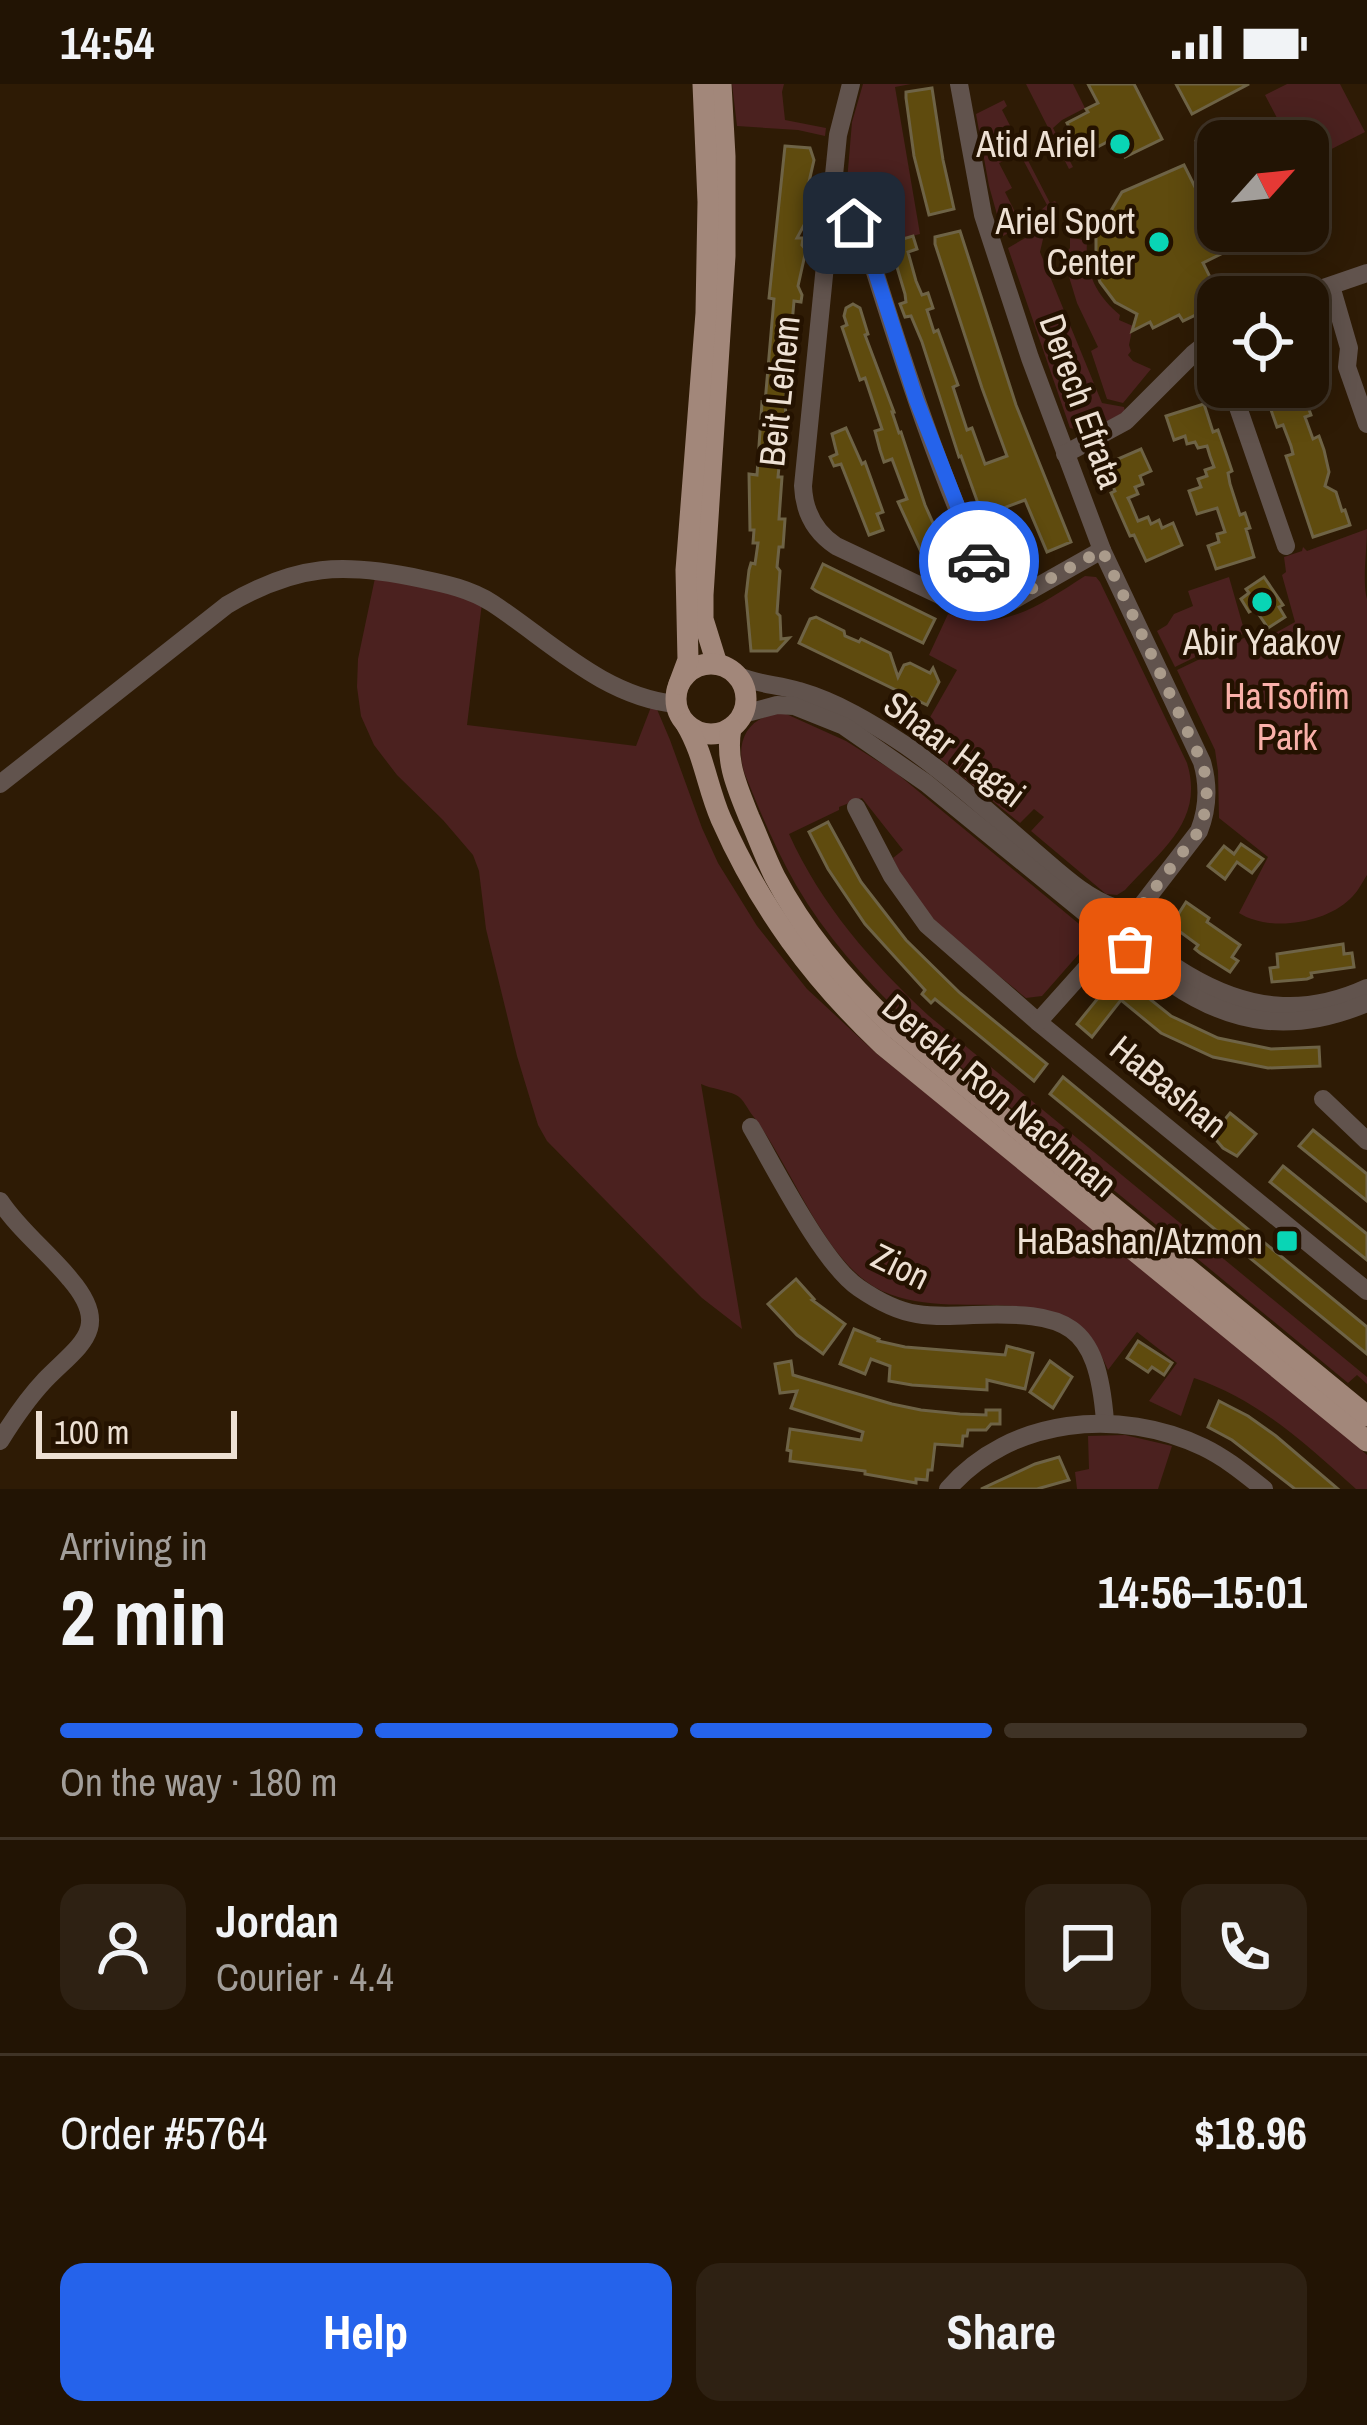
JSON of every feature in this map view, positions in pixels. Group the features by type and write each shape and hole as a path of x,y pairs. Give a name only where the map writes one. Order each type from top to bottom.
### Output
{"main road":[{"name":"Derekh Ron Nachman","path":"703,84 706,313 686,570 688,660 681,704 698,744 710,793 759,895 799,954 883,1045 1367,1441"},
{"path":"721,84 725,256 703,619 746,698 737,721 723,732 704,734 681,704 697,667 727,670"},
{"name":"Derekh Ron Nachman","path":"737,721 730,764 775,877 816,940 862,996 896,1029 1367,1416"}],"street":[{"name":"Beit Lehem","path":"851,84 838,135 804,501 812,522 836,546 944,598 972,608 1000,606"},
{"name":"Derech Efrata","path":"959,84 983,214 1065,454 1102,550 1208,780 1199,831 1131,918"},
{"path":"830,213 862,230 932,443 1000,606 1102,550"},
{"path":"1367,273 1330,286 1349,348 1347,367 1367,424"},
{"path":"1065,454 1126,421 1197,357"},
{"path":"1238,408 1286,546"},
{"path":"0,784 226,605 257,587 334,568 381,570 475,594 560,654 632,695 681,704"},
{"name":"Shaar Hagai","path":"727,670 750,682 824,699 880,729 938,770 1100,903 1131,918 1148,945 1215,992 1251,1004 1287,1006 1325,1004 1367,988"},
{"name":"Shaar Hagai","path":"737,721 777,705 794,706 844,726 926,783 1089,916 1110,943 1210,1006 1244,1018 1279,1022 1324,1019 1367,1004"},
{"name":"HaBashan","path":"856,806 892,876 926,925 1367,1292"},
{"path":"1038,1022 1110,943 1136,944 1131,918 1103,917 1110,943"},
{"path":"1323,1099 1367,1141"},
{"name":"Zion","path":"751,1127 825,1250 856,1287 912,1314 1047,1317 1070,1329 1094,1357 1102,1381 1105,1421"},
{"path":"0,1201 70,1279 87,1308 90,1324 78,1352 34,1392 0,1441"},
{"path":"948,1489 974,1463 1011,1442 1036,1432 1105,1421 1153,1429 1204,1447 1264,1489"}],"green space":[{"path":"732,84 784,84 785,120 826,128 825,136 737,126"},
{"path":"863,84 911,84 895,87 920,234 877,245 845,205 852,122"},
{"path":"1026,84 1073,84 1085,108 1053,128 1073,167 1069,169"},
{"path":"1287,84 1340,84 1365,132 1329,150 1329,120 1278,120 1265,95"},
{"path":"1004,100 1007,106 1002,110 1050,203 1058,205 1043,213 1047,205 1020,154 999,163 1012,188 1005,192 1019,220 1028,216 1030,221 1003,236 976,114"},
{"path":"1039,230 1040,252 1102,403 1124,407 1125,412 1086,432 1070,428 1008,248"},
{"path":"1070,237 1087,241 1094,282 1119,320 1133,326 1128,355 1151,369 1123,403 1107,399 1091,351 1098,347 1077,303 1063,257 1070,248"},
{"name":"HaTsofim Park","path":"1367,529 1367,875 1353,897 1326,914 1280,924 1251,919 1239,913 1268,857 1219,818 1215,750 1177,670 1248,636 1252,646 1295,622 1282,575 1286,572 1284,557"},
{"path":"1085,576 1100,582 1187,763 1191,784 1190,802 1176,834 1117,895 1106,894 1031,831 1044,817 1034,809 1020,823 917,740 957,670 929,655 948,614 1003,618 1037,606"},
{"path":"1229,577 1245,633 1175,667 1157,631 1174,614 1193,606 1188,591"},
{"path":"375,578 443,587 482,603 467,725 636,746 651,707 656,707 718,863 757,926 807,989 876,1053 1314,1407 1367,1455 1367,1489 1356,1489 1281,1425 1218,1387 1194,1378 1181,1416 1149,1401 1177,1363 1137,1332 1108,1370 1090,1339 1067,1320 1040,1310 913,1301 882,1291 862,1278 826,1237 741,1099 701,1084 742,1329 702,1298 547,1141 538,1125 486,929 473,855 397,775 374,745 361,716 358,659"},
{"path":"784,713 846,741 895,772 1084,928 1088,937 1085,947 1042,996 1026,998 950,936 917,900 893,858 903,850 862,798 789,834 816,885 868,954 929,1016 1367,1377 1367,1384 1357,1375 1348,1383 968,1073 856,967 796,885 742,765 742,743 752,725"},
{"path":"1125,1435 1172,1446 1158,1489 1077,1489 1075,1472 1089,1469 1088,1436"}],"building":[{"name":"Atid Ariel","path":"1088,84 1134,84 1162,139 1125,157 1115,138 1078,157 1067,123 1098,103"},
{"path":"1176,84 1249,84 1192,114"},
{"path":"932,88 954,209 929,215 914,156 906,92"},
{"path":"785,146 810,148 814,160 806,195 809,216 797,238 803,238 806,250 798,286 801,302 794,301 778,477 782,477 779,519 785,519 777,567 777,613 781,639 789,638 777,651 751,651 746,596 758,543 753,543 754,530 750,530 749,474 757,475 765,403 774,299 769,298"},
{"name":"Ariel Sport Center","path":"1184,165 1197,191 1197,252 1225,252 1203,263 1210,276 1197,276 1197,314 1183,321 1179,315 1153,328 1150,322 1132,331 1137,314 1115,302 1100,282 1096,236 1122,192"},
{"path":"960,231 1016,405 1071,542 1047,552 1025,500 1006,507 1030,567 1010,578 959,457 922,342 900,304 906,302 905,294 885,244 913,236 917,249 908,252 916,281 922,295 928,293 934,332 938,330 958,385 953,387 967,430 972,428 985,464 1007,456 935,244 935,237"},
{"path":"853,304 860,308 899,433 945,550 947,560 933,566 928,567 898,502 907,499 892,459 884,462 875,431 882,429 842,327 847,325 846,308"},
{"path":"1205,408 1232,471 1228,473 1230,484 1240,515 1245,513 1250,528 1246,529 1254,557 1216,569 1208,546 1219,542 1217,534 1225,532 1217,508 1197,514 1189,491 1201,487 1198,479 1214,467 1207,446 1187,444 1185,436 1174,440 1166,416"},
{"path":"1270,408 1308,408 1311,415 1305,417 1313,439 1319,436 1329,472 1325,486 1336,492 1350,525 1313,537 1286,456 1293,454 1291,446 1283,425 1277,427"},
{"path":"846,428 862,464 865,462 883,512 877,514 883,530 869,535 841,464 834,466 830,457 837,454 832,434"},
{"path":"1141,449 1151,471 1140,476 1143,484 1135,487 1138,494 1128,498 1138,521 1148,517 1151,524 1159,520 1162,528 1173,523 1182,545 1146,561 1111,493 1115,491 1104,465"},
{"path":"823,564 935,619 923,643 812,588"},
{"name":"Abir Yaakov","path":"1264,577 1283,605 1279,607 1285,617 1268,628 1241,599 1249,593 1246,589"},
{"path":"816,617 844,631 845,636 890,653 898,677 910,663 930,673 933,668 939,682 927,705 799,643 810,619"},
{"path":"828,822 861,882 906,940 960,993 1047,1064 1034,1081 935,999 931,1003 922,994 925,990 865,924 809,832"},
{"path":"1241,844 1263,859 1252,873 1237,862 1225,879 1208,866 1224,846 1234,854"},
{"path":"1186,902 1240,945 1232,957 1238,961 1230,972 1200,953 1195,949 1198,945 1164,920 1172,909 1179,913"},
{"path":"1343,944 1344,954 1352,953 1354,967 1272,982 1270,968 1278,967 1277,954"},
{"path":"1126,980 1171,1016 1218,1038 1271,1049 1319,1047 1320,1066 1268,1068 1213,1057 1161,1033 1121,1000 1092,1037 1077,1024 1107,987 1115,993"},
{"path":"1063,1077 1367,1327 1367,1354 1050,1094"},
{"path":"1230,1113 1256,1134 1237,1156 1212,1135"},
{"path":"1313,1130 1367,1174 1367,1201 1299,1146"},
{"path":"1283,1166 1367,1234 1367,1260 1270,1182"},
{"path":"796,1279 812,1300 845,1324 823,1354 768,1304"},
{"path":"854,1329 905,1347 1005,1355 1007,1346 1033,1353 1025,1389 987,1380 987,1390 889,1381 890,1366 871,1359 865,1374 840,1364"},
{"path":"1138,1341 1172,1363 1164,1375 1152,1367 1148,1372 1127,1358"},
{"path":"791,1361 793,1375 892,1404 960,1414 1000,1410 1000,1424 968,1430 962,1446 935,1444 932,1470 927,1480 916,1479 916,1483 790,1461 790,1429 861,1440 863,1432 791,1408 797,1391 780,1393 775,1364"},
{"path":"1050,1361 1072,1377 1053,1408 1030,1392"},
{"path":"1219,1401 1276,1436 1338,1489 1295,1489 1208,1427"},
{"path":"1059,1457 1069,1480 1037,1489 981,1489 1035,1464"}],"way so far":[{"path":"979,561 1000,606 1102,550 1202,762 1208,792 1199,831 1135,914 1142,931 1130,949"}],"place":[{"name":"Atid Ariel","path":"1120,144"},
{"name":"Ariel Sport Center","path":"1159,242"},
{"name":"Abir Yaakov","path":"1262,602"},
{"name":"HaBashan/Atzmon","path":"1287,1241"}],"route":[{"path":"854,223 862,230 916,399 979,561"}]}
